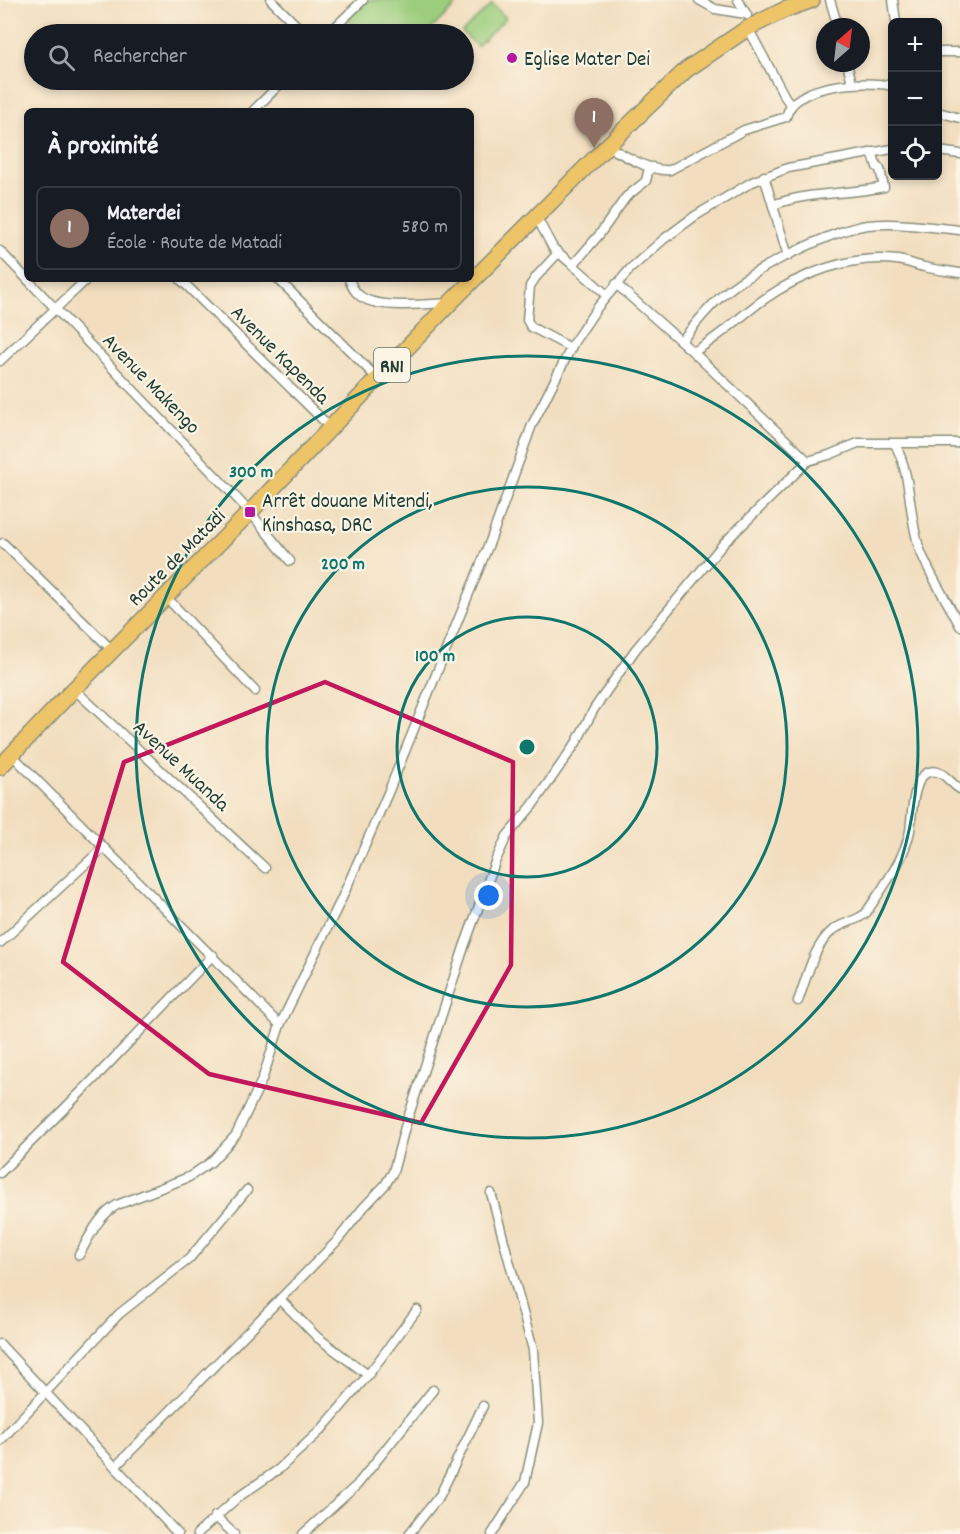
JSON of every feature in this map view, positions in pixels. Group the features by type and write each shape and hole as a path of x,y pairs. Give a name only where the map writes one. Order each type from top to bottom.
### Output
{"highway":[{"name":"Route de Matadi","path":"474,279 686,70 750,22 812,0"},
{"name":"Route de Matadi","path":"0,768 74,689 250,512 471,282"}],"street":[{"path":"271,0 295,24"},
{"path":"338,24 363,0"},
{"path":"699,0 715,9 750,22"},
{"path":"738,0 781,90 791,105"},
{"path":"830,0 835,18"},
{"path":"893,0 895,18"},
{"path":"942,52 960,52"},
{"path":"850,72 852,83"},
{"path":"607,146 636,162 670,170 744,129 786,117 791,105 814,92 852,83 888,85"},
{"path":"256,108 274,90"},
{"path":"942,113 960,118"},
{"path":"79,1256 100,1218 107,1211 189,1177 212,1162 230,1143 250,1109 280,1025 342,898 388,793 491,540 532,425 571,348 607,295 638,260 695,216 764,176 816,162 888,150"},
{"path":"773,205 805,196 859,192 884,187 880,169 877,167 872,152"},
{"path":"942,152 960,154"},
{"path":"573,265 626,198 646,181 652,167"},
{"path":"764,176 788,256"},
{"path":"536,216 558,253 607,295"},
{"path":"681,341 724,294 765,268 838,233 868,225 960,230"},
{"name":"Avenue Makengo","path":"0,251 24,276"},
{"path":"558,253 530,286 527,320 531,327 571,348"},
{"path":"693,352 708,344 764,299 784,287 833,267 856,261 897,260 960,273"},
{"name":"Avenue Makengo","path":"30,282 250,512 290,561"},
{"path":"0,361 84,282"},
{"name":"Avenue Kapenda","path":"183,282 331,428"},
{"path":"281,282 378,379"},
{"path":"351,282 359,295 366,300 393,305 450,303"},
{"path":"616,284 681,341 808,460"},
{"path":"116,1466 336,1242 393,1173 405,1127 464,947 507,836 532,806 576,743 594,709 635,650 724,543 808,460 829,455 858,443 960,443"},
{"path":"895,444 907,475 914,527 920,550 960,626"},
{"path":"3,543 112,651"},
{"path":"166,597 255,691"},
{"name":"Avenue Muanda","path":"74,689 264,868"},
{"path":"12,755 280,1025"},
{"path":"798,1001 819,946 842,924 858,920 866,913 904,850 913,800 922,777 928,772 936,772 944,775 960,789"},
{"path":"0,943 103,848"},
{"path":"0,1173 213,955"},
{"path":"0,1441 119,1314 189,1259 247,1190"},
{"path":"491,1193 533,1350 538,1423 525,1482 492,1534"},
{"path":"280,1299 317,1337 368,1375"},
{"path":"197,1534 237,1498 279,1469 322,1429 368,1375 417,1310"},
{"path":"0,1344 178,1534"},
{"path":"303,1534 357,1485 433,1390"},
{"path":"409,1534 440,1495 483,1406"},
{"path":"215,1516 234,1534"}],"highlighted area":[{"path":"325,682 513,762 511,965 421,1123 209,1074 63,962 124,762"}],"green space":[{"path":"367,0 461,0 436,24 354,24 348,19"},
{"path":"492,4 506,18 477,46 474,43 474,24 471,24"}],"place":[{"name":"Eglise Mater Dei","path":"512,58"},
{"name":"Materdei","path":"594,148"},
{"name":"Arrêt douane Mitendi, Kinshasa, DRC","path":"250,512"}]}
